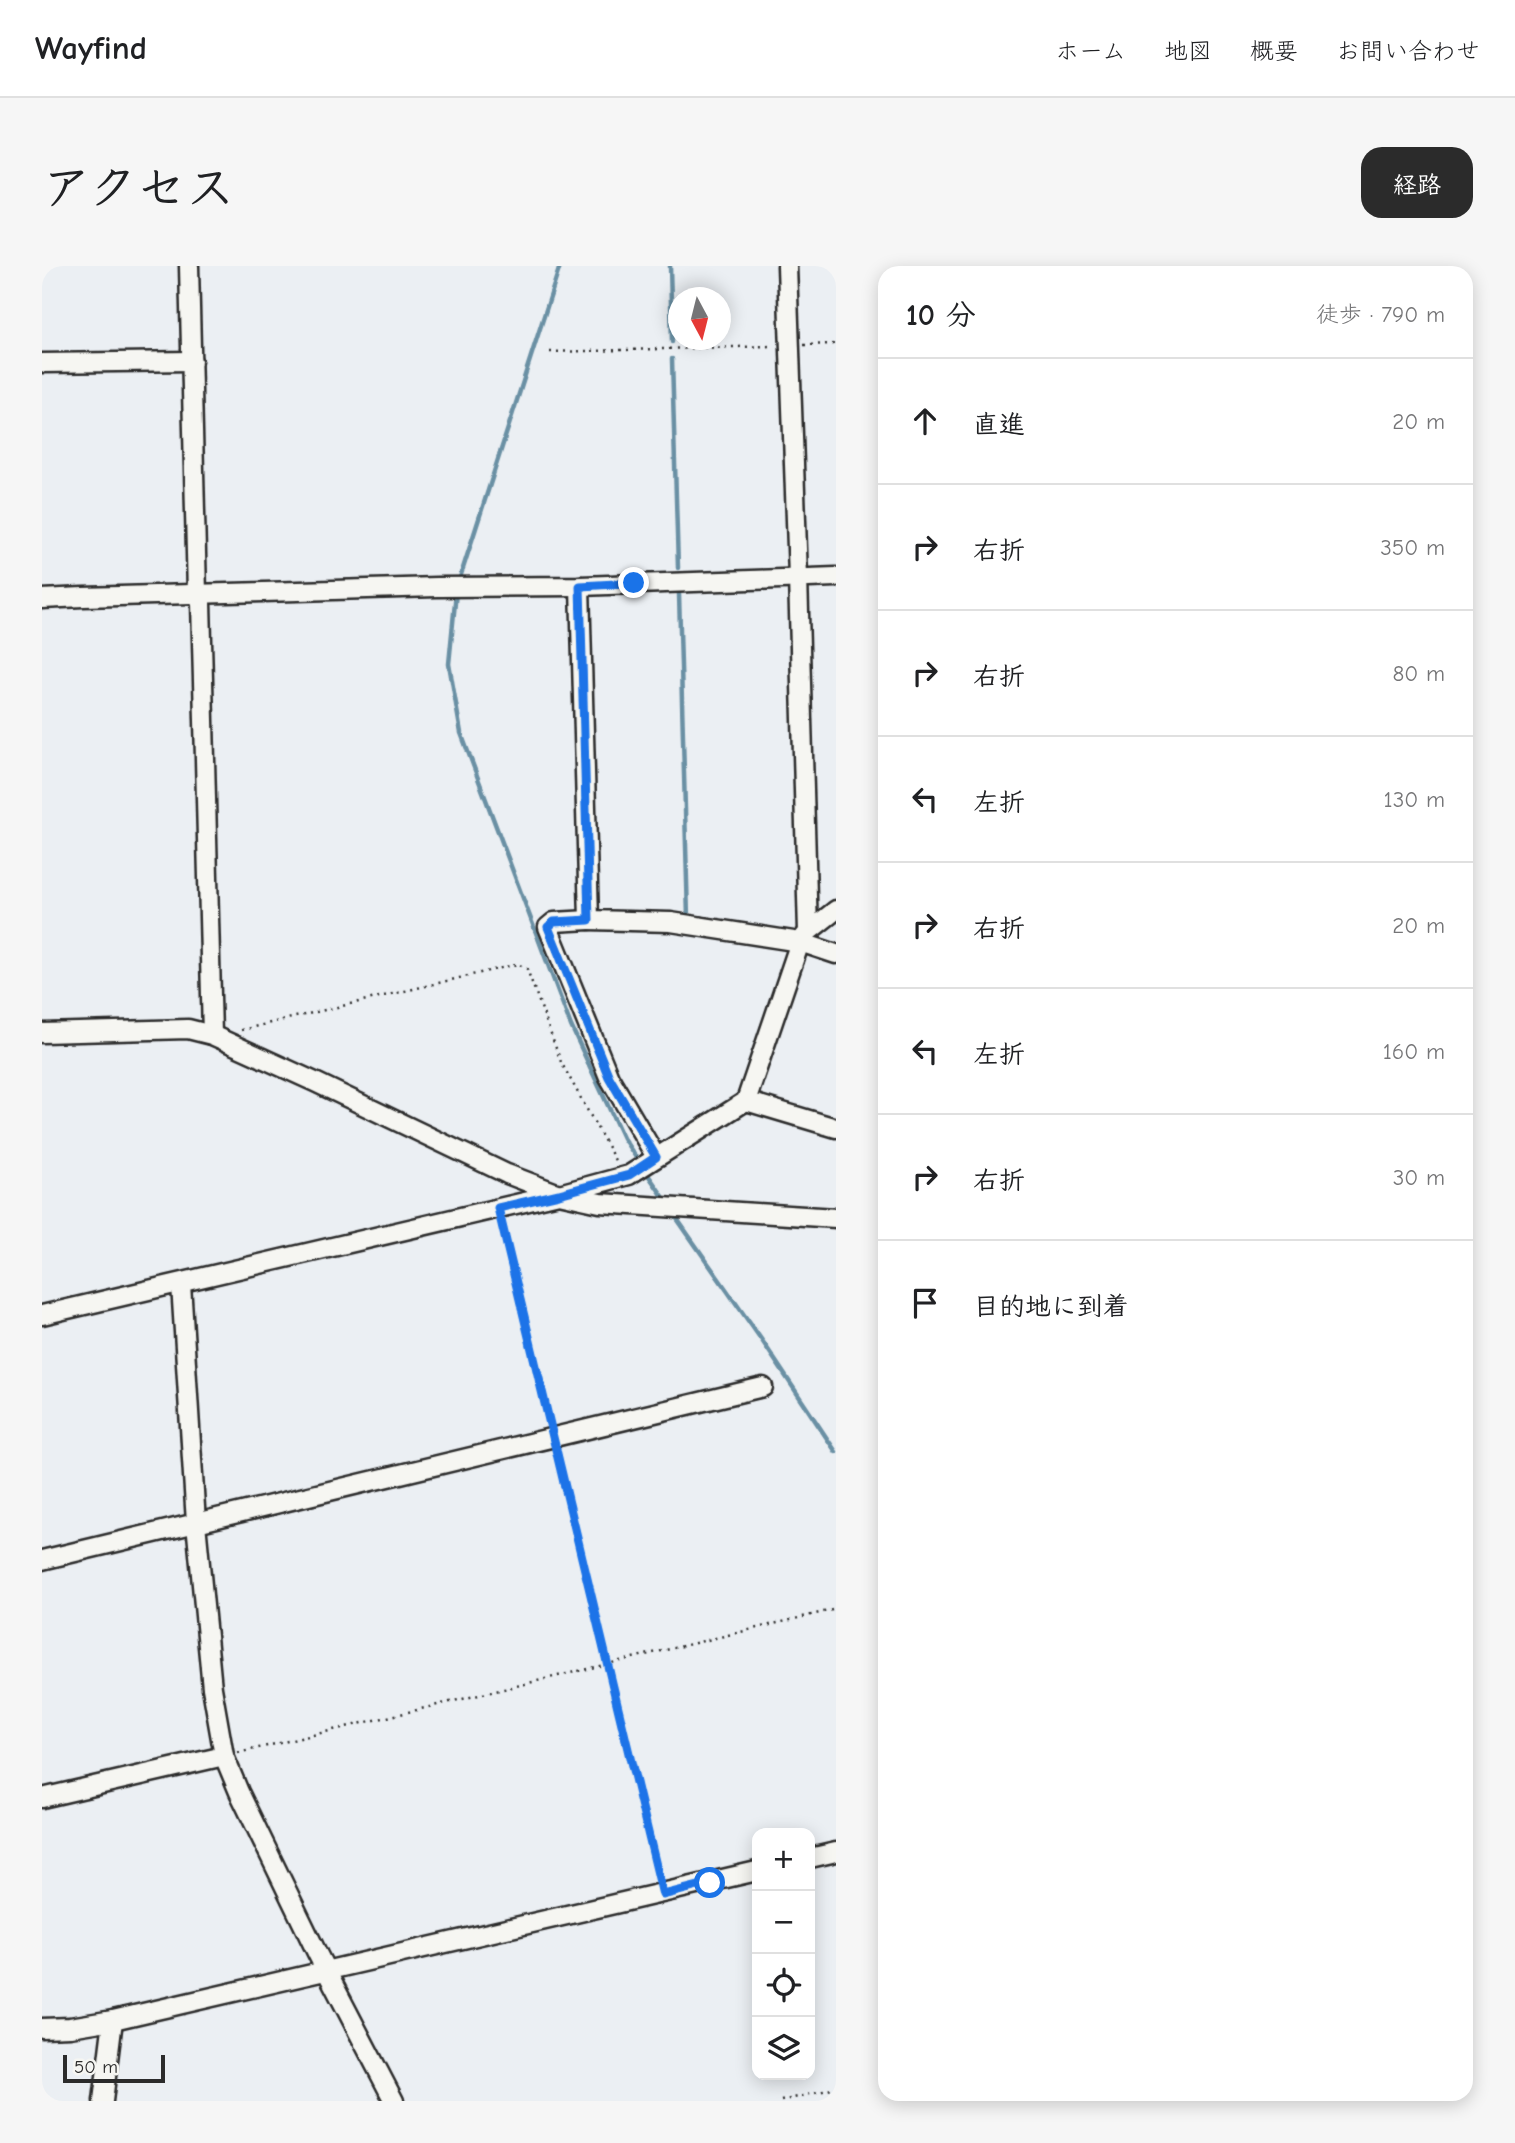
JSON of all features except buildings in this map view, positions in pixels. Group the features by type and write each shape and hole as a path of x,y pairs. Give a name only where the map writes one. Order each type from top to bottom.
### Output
{"street":[{"path":"189,266 197,594 201,602 220,1038"},
{"path":"42,1315 626,1176 746,1101 804,937 799,577 787,266"},
{"path":"42,363 192,361"},
{"path":"42,600 836,577"},
{"path":"580,586 589,920"},
{"path":"804,937 836,910"},
{"path":"656,1157 609,1077 548,927 554,922 589,920 671,922 804,937 836,954"},
{"path":"42,1033 188,1030 220,1038 507,1174 559,1194 600,1203 836,1218"},
{"path":"746,1101 836,1128"},
{"path":"181,1284 196,1523 212,1688 224,1756 326,1970 394,2101"},
{"path":"42,1560 762,1387"},
{"path":"42,1798 224,1756"},
{"path":"815,1857 836,1852"},
{"path":"42,2028 71,2027 113,2020 752,1872"},
{"path":"103,2101 113,2020"}],"path":[{"path":"550,352 836,344"},
{"path":"220,1038 239,1031 519,964 527,969 561,1062 626,1176"},
{"path":"498,1208 663,1895"},
{"path":"224,1756 836,1609"},
{"path":"781,2101 836,2088"}],"waterway":[{"path":"458,584 560,266"},
{"path":"670,266 671,287"},
{"path":"672,359 678,568"},
{"path":"456,592 449,664 461,733 571,1026 623,1138 639,1162"},
{"path":"679,594 688,917"},
{"path":"644,1169 667,1202"},
{"path":"673,1213 836,1452"}],"route":[{"path":"634,583 580,586 589,920 554,922 548,927 609,1077 656,1157 629,1175 498,1208 663,1895 710,1883"}]}
